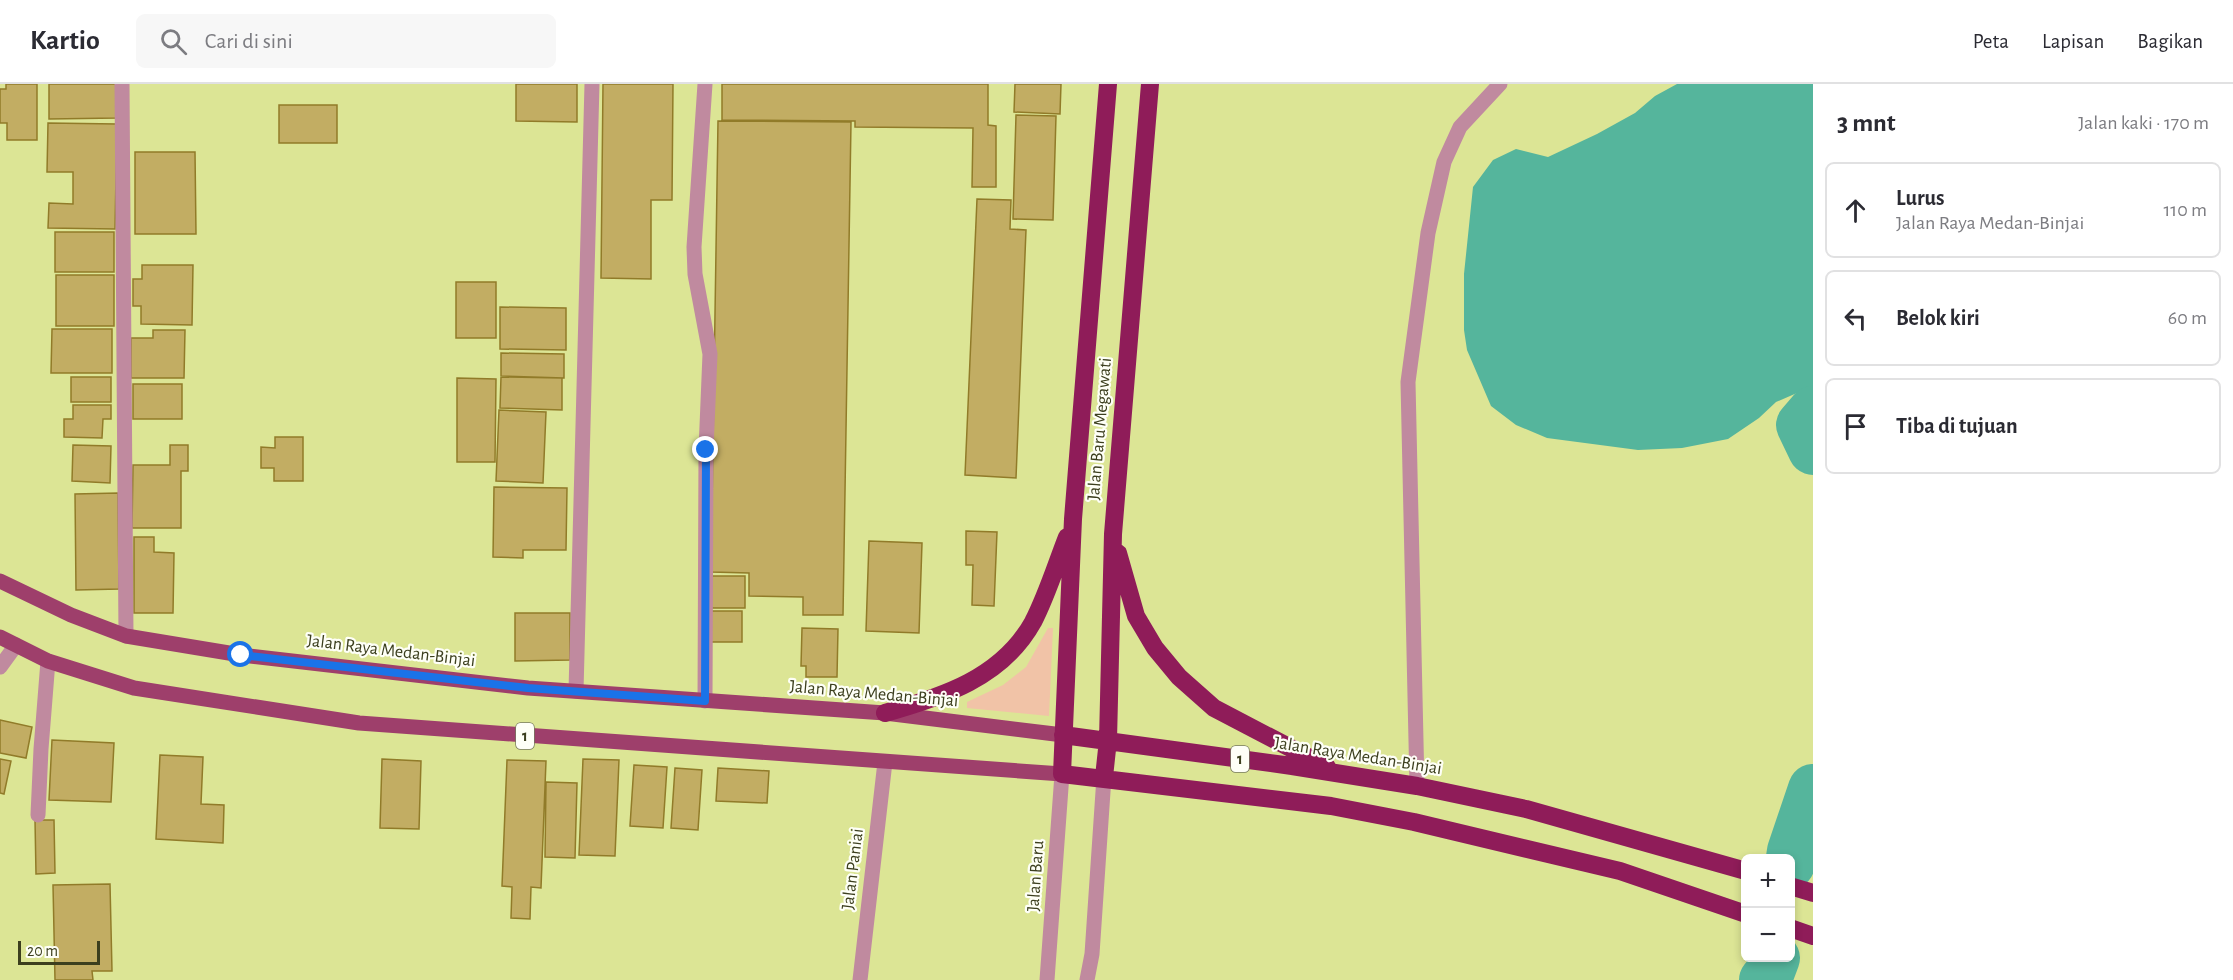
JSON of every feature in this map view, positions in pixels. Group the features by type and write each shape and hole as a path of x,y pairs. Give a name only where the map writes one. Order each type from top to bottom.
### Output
{"highway":[{"name":"Jalan Baru Megawati","path":"1062,774 1073,519 1108,84"},
{"name":"Jalan Baru Megawati","path":"1104,777 1108,740 1113,534 1150,84"},
{"path":"885,713 948,694 999,664 1016,646 1037,613 1073,519"},
{"path":"1113,534 1136,616 1155,648 1179,677 1214,708 1341,775"},
{"name":"Jalan Raya Medan-Binjai","path":"1063,735 1417,786 1526,809 1741,869"},
{"name":"1","path":"1062,774 1104,777 1330,806 1414,822 1620,871 1741,912"},
{"path":"1795,887 1813,893"},
{"path":"1795,929 1813,936"}],"main road":[{"name":"Jalan Raya Medan-Binjai","path":"0,581 71,615 126,636 241,655 528,688 885,713 1063,735"},
{"name":"1","path":"0,637 48,661 134,688 359,723 1062,774"}],"street":[{"path":"122,84 126,636"},
{"path":"576,691 592,84"},
{"path":"705,84 694,248 695,274 710,354 706,450 705,701"},
{"path":"1417,786 1408,382 1428,233 1444,162 1460,127 1500,84"},
{"path":"0,668 16,645"},
{"path":"38,815 48,661"},
{"name":"Jalan Paniai","path":"860,980 885,762"},
{"name":"Jalan Baru","path":"1047,980 1062,774"},
{"path":"1087,980 1092,954 1104,777"}],"shaded area":[{"path":"1048,628 1053,628 1049,716 967,708 967,702 1003,685 1026,667"}],"water":[{"path":"1677,84 1813,84 1813,386 1776,402 1759,418 1728,439 1682,448 1638,450 1547,438 1516,425 1491,406 1467,350 1464,330 1464,274 1473,187 1493,160 1516,149 1548,157 1635,113 1655,96"}],"building":[{"path":"6,84 37,84 37,140 7,140 7,123 0,123 0,89 6,89"},
{"path":"49,84 116,84 117,118 49,119"},
{"path":"516,84 577,84 577,122 516,121"},
{"path":"603,84 673,84 672,200 651,200 651,279 601,278"},
{"path":"722,84 988,84 988,125 996,126 996,187 972,187 973,128 855,127 855,121 722,120"},
{"path":"1015,84 1061,84 1060,114 1014,112"},
{"path":"279,105 337,105 337,143 279,143"},
{"path":"1016,115 1056,116 1053,220 1013,219"},
{"path":"718,121 851,122 843,615 803,615 803,597 749,596 749,573 711,572"},
{"path":"48,123 117,124 115,229 48,228 49,203 73,204 73,172 47,172"},
{"path":"135,152 195,152 196,234 135,234"},
{"path":"977,199 1011,200 1010,229 1026,230 1016,478 965,475"},
{"path":"55,232 114,232 114,272 55,272"},
{"path":"142,265 193,265 192,325 141,324 141,306 133,306 133,279 142,279"},
{"path":"56,275 114,275 114,326 56,326"},
{"path":"456,282 496,282 496,338 456,338"},
{"path":"500,307 566,308 566,350 500,349"},
{"path":"52,329 112,329 112,373 51,373"},
{"path":"153,330 185,330 184,378 131,378 131,338 153,338"},
{"path":"501,353 564,354 564,378 501,376"},
{"path":"71,377 111,377 111,402 71,402"},
{"path":"501,377 562,378 562,410 500,408"},
{"path":"457,378 496,379 495,462 457,462"},
{"path":"133,384 182,384 182,419 133,419"},
{"path":"73,405 111,405 111,419 103,419 102,438 64,437 64,419 73,419"},
{"path":"499,410 546,412 543,483 496,481"},
{"path":"275,437 303,437 303,481 274,481 274,468 261,468 261,447 275,448"},
{"path":"73,445 111,446 110,483 72,481"},
{"path":"170,445 188,445 188,471 181,471 181,528 132,528 133,465 170,465"},
{"path":"494,487 567,488 566,550 523,550 523,558 493,557"},
{"path":"118,493 119,589 76,590 75,494"},
{"path":"966,531 997,532 994,606 972,605 973,565 966,565"},
{"path":"134,537 154,537 154,552 174,553 173,613 134,613"},
{"path":"869,541 922,543 919,633 866,631"},
{"path":"711,576 745,576 745,608 711,608"},
{"path":"711,611 742,611 742,642 711,642"},
{"path":"515,613 570,613 570,660 515,661"},
{"path":"802,628 838,629 837,677 806,677 806,666 801,666"},
{"path":"0,720 32,727 26,758 0,753"},
{"path":"52,740 114,743 111,802 49,800"},
{"path":"160,755 203,757 201,804 224,805 223,843 156,839"},
{"path":"0,759 11,761 4,794 0,793"},
{"path":"382,759 421,761 419,829 380,828"},
{"path":"583,759 619,760 615,856 579,855"},
{"path":"507,760 546,761 541,888 531,887 530,919 511,918 512,887 502,886"},
{"path":"634,765 667,767 663,828 630,826"},
{"path":"675,768 702,770 698,830 671,828"},
{"path":"718,768 769,771 767,803 716,801"},
{"path":"546,782 577,783 575,858 545,857"},
{"path":"35,820 54,820 55,873 36,874"},
{"path":"110,884 112,971 92,971 93,980 55,980 53,885"}],"waterway":[{"path":"1813,411 1801,425 1813,450"},
{"path":"1792,854 1813,789"},
{"path":"1764,980 1774,962"}],"route":[{"path":"241,655 528,688 705,701 706,450"}]}
